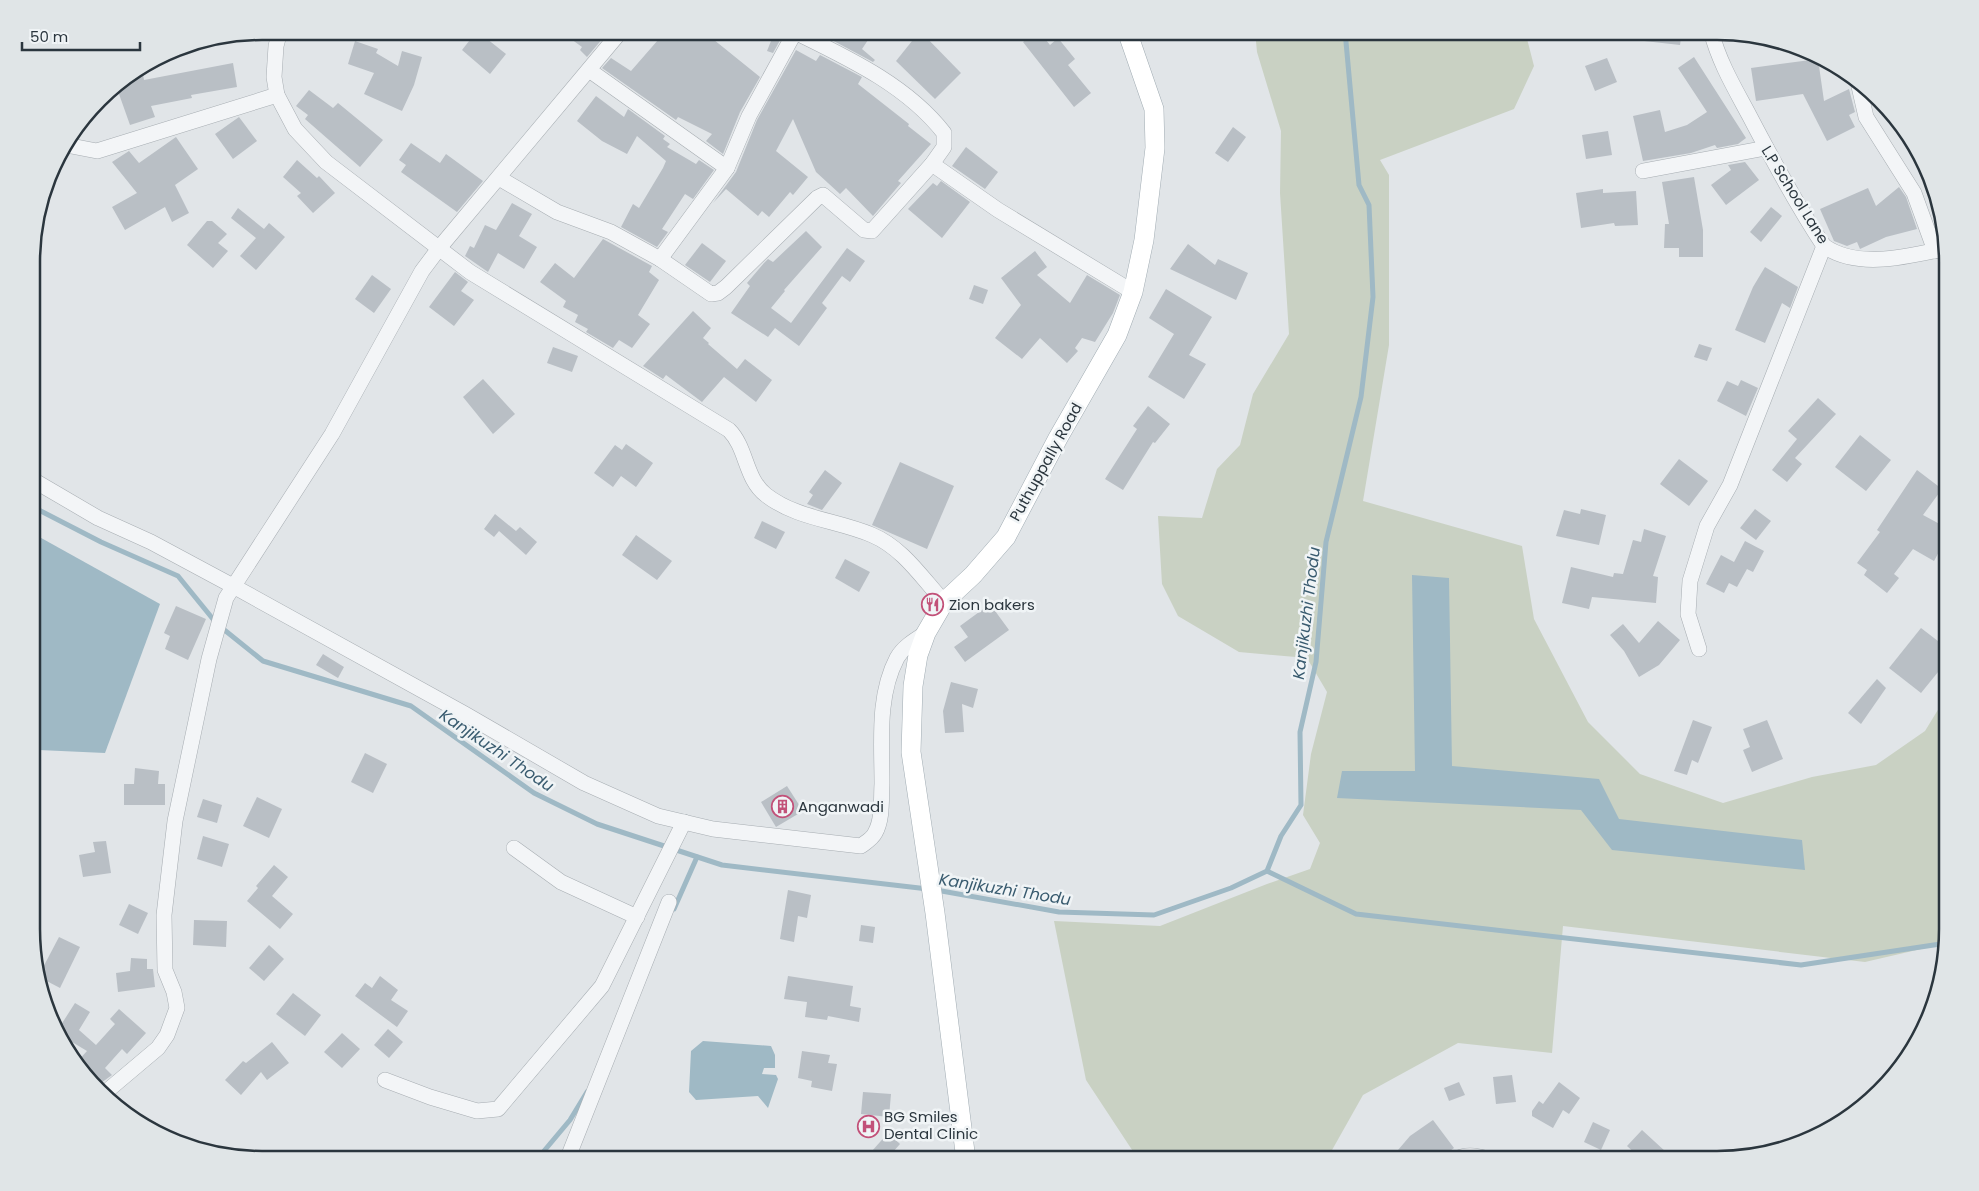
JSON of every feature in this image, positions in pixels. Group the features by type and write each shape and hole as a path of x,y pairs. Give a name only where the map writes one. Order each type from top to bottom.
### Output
{"main road":[{"name":"Puthuppally Road","path":"965,1151 935,913 911,752 912,686 918,655 926,633 944,602 972,575 1006,537 1058,438 1117,335 1133,292 1144,240 1155,148 1154,109 1130,40"}],"street":[{"path":"278,40 274,77 277,95 295,129 321,157 361,190 440,247 470,272 718,421 735,435 757,486 764,494 800,513 879,538 905,558 944,602"},
{"path":"109,1090 158,1048 167,1035 177,1008 174,992 166,970 164,915 175,821 209,659 230,592 332,434 422,271 440,247 614,40"},
{"path":"660,259 727,168 749,116 790,40"},
{"path":"499,178 557,212 611,232 660,259 706,292 718,293 817,198 823,195 828,197 864,230 872,230 932,164 944,147 944,133 922,108 842,54 811,40"},
{"name":"L.P School Lane","path":"1714,40 1728,77 1766,148 1824,246 1835,254 1856,259 1890,258 1939,250"},
{"path":"589,70 727,168"},
{"path":"1861,93 1866,117 1914,193 1939,245"},
{"path":"73,146 97,151 277,95"},
{"path":"1643,171 1766,148"},
{"path":"932,164 998,210 1133,292"},
{"path":"1699,649 1688,614 1690,581 1707,526 1730,485 1824,246"},
{"path":"40,484 98,518 151,542 230,592 465,714 584,783 658,816 753,834 861,846 875,834 879,823 881,804 883,711 887,684 898,657 910,643 926,633"},
{"path":"385,1080 430,1097 477,1111 498,1109 602,986 684,822"},
{"path":"514,848 561,882 636,917"},
{"path":"571,1151 669,902"}],"shaded area":[{"path":"1256,40 1527,40 1534,66 1514,109 1380,160 1389,175 1389,345 1363,501 1522,546 1534,619 1588,722 1640,774 1723,803 1812,777 1876,765 1925,731 1939,708 1939,945 1865,962 1563,926 1552,1053 1458,1043 1363,1095 1332,1151 1133,1151 1086,1080 1054,921 1160,926 1310,869 1320,843 1303,815 1311,754 1327,692 1307,658 1239,652 1178,616 1162,584 1158,516 1202,518 1217,469 1240,445 1253,394 1289,334 1280,193 1281,131 1257,52"}],"water":[{"path":"40,537 160,604 105,753 40,750"},
{"path":"1412,575 1449,578 1452,766 1599,779 1619,819 1802,840 1805,870 1612,850 1581,810 1337,798 1342,771 1415,771"},
{"path":"703,1041 771,1046 775,1055 775,1068 764,1068 762,1074 776,1075 778,1079 768,1108 758,1096 696,1100 689,1092 691,1051"}],"building":[{"path":"470,40 488,40 506,54 490,74 462,50"},
{"path":"572,40 601,40 587,57 580,50 582,47"},
{"path":"658,40 714,40 760,77 740,112 723,154 706,141 712,134 678,117 676,120 602,68 611,58 631,71"},
{"path":"771,40 780,40 773,53 767,51"},
{"path":"832,40 868,40 862,49 875,60 873,62"},
{"path":"913,40 929,40 961,73 935,99 896,61"},
{"path":"1025,40 1046,40 1050,45 1056,40 1060,40 1075,59 1068,65 1091,93 1074,107 1023,42"},
{"path":"1635,40 1681,40 1680,45"},
{"path":"355,41 378,49 376,53 398,66 402,51 422,57 414,85 402,111 364,94 374,73 348,64"},
{"path":"796,50 816,61 820,55 862,77 858,84 931,144 898,181 901,183 873,216 846,188 840,194 816,172 793,119 776,151 808,177 793,195 790,192 769,217 762,211 758,216 726,189 713,203 736,172 757,120"},
{"path":"1694,57 1746,138 1738,144 1717,148 1715,145 1691,153 1643,161 1633,116 1660,110 1665,132 1687,125 1707,112 1678,68"},
{"path":"1607,58 1617,82 1595,91 1585,66"},
{"path":"1809,60 1819,65 1824,101 1849,89 1855,112 1849,115 1855,127 1827,141 1803,94 1756,101 1751,68"},
{"path":"233,63 237,87 191,95 192,98 151,106 155,117 130,125 119,94 117,94 143,75 144,80"},
{"path":"309,90 333,108 338,103 383,140 360,167 305,119 308,115 296,106"},
{"path":"596,96 624,117 628,109 665,136 663,139 670,144 667,147 696,164 699,160 714,170 693,199 685,194 662,229 668,232 657,247 621,227 633,204 639,208 666,161 637,136 627,154 602,141 577,121"},
{"path":"239,117 257,141 233,159 215,134"},
{"path":"1233,127 1246,137 1228,162 1215,153"},
{"path":"1608,131 1612,155 1586,159 1582,135"},
{"path":"176,137 198,169 175,185 189,213 172,222 165,207 125,230 112,207 137,193 112,162 129,151 139,163"},
{"path":"411,143 440,163 446,154 483,181 457,212 401,172 406,165 399,160"},
{"path":"966,147 998,172 985,189 952,166"},
{"path":"297,160 317,178 319,176 335,193 313,213 297,196 301,193 283,177"},
{"path":"1745,162 1759,180 1726,205 1711,185 1731,170 1728,165"},
{"path":"1694,177 1703,230 1703,257 1679,257 1679,248 1664,248 1665,224 1669,224 1662,182"},
{"path":"941,181 970,202 942,238 908,209 933,183 937,186"},
{"path":"1899,187 1906,197 1917,229 1886,237 1860,249 1857,242 1847,246 1834,241 1820,209 1868,188 1876,206"},
{"path":"1603,189 1603,193 1636,191 1638,225 1615,226 1614,223 1581,228 1576,193"},
{"path":"512,203 532,214 519,236 537,247 524,269 498,253 488,272 465,256 470,246 474,248 485,225 496,230"},
{"path":"1771,207 1782,216 1761,242 1750,232"},
{"path":"238,208 264,229 269,223 285,237 256,270 240,256 256,238 231,218"},
{"path":"207,221 212,221 227,234 218,243 228,251 213,268 187,245"},
{"path":"806,231 822,247 784,290 771,308 791,323 847,248 865,261 850,282 842,276 822,303 827,308 799,346 775,328 768,337 731,313 750,286 747,283 764,263 768,259 773,262"},
{"path":"603,239 652,266 649,272 659,280 638,315 650,324 632,348 619,340 613,348 586,332 588,329 575,322 578,315 563,307 566,301 540,282 555,263 574,278"},
{"path":"702,243 726,261 710,282 685,265"},
{"path":"1188,244 1215,265 1218,259 1248,273 1236,300 1170,269"},
{"path":"1035,251 1047,267 1037,275 1070,303 1087,275 1120,295 1113,313 1095,342 1082,338 1075,348 1078,351 1067,363 1040,338 1022,359 995,338 1021,305 1001,278"},
{"path":"1765,267 1798,287 1790,308 1782,303 1765,343 1735,330 1753,287"},
{"path":"455,272 468,282 461,291 474,300 454,326 429,307"},
{"path":"372,275 391,289 374,313 355,299"},
{"path":"974,285 988,290 983,304 969,299"},
{"path":"1166,289 1212,317 1189,355 1206,364 1184,399 1148,377 1174,334 1149,318"},
{"path":"693,311 711,328 703,338 708,344 737,369 745,359 772,380 756,402 724,377 702,402 666,375 663,379 643,366"},
{"path":"1699,344 1712,348 1707,361 1694,357"},
{"path":"553,347 578,356 572,372 547,363"},
{"path":"483,379 515,414 493,434 463,397"},
{"path":"1741,380 1758,388 1746,416 1717,401 1727,381 1738,386"},
{"path":"1818,398 1836,414 1795,458 1802,464 1787,482 1772,470 1797,439 1788,431"},
{"path":"1148,406 1170,424 1155,443 1153,442 1123,490 1105,479 1137,429 1133,426"},
{"path":"1860,435 1891,460 1866,491 1835,467"},
{"path":"626,444 653,463 636,487 621,476 613,487 594,473 615,445 622,450"},
{"path":"1679,459 1708,481 1689,506 1660,484"},
{"path":"900,462 954,486 927,549 872,525"},
{"path":"825,470 842,483 822,510 807,504 813,495 809,492"},
{"path":"1917,470 1939,487 1939,493 1923,515 1939,524 1939,552 1934,561 1913,549 1894,574 1899,578 1887,593 1864,575 1867,570 1857,563 1880,532 1877,530"},
{"path":"1581,509 1606,515 1599,545 1556,536 1564,510 1580,514"},
{"path":"1755,509 1771,521 1756,540 1740,528"},
{"path":"495,514 516,531 520,527 537,542 526,555 499,531 494,537 484,529"},
{"path":"762,521 785,532 776,549 754,538"},
{"path":"1644,529 1666,536 1653,576 1658,577 1656,603 1592,597 1589,609 1562,603 1571,567 1613,577 1614,573 1623,574 1633,540 1641,542"},
{"path":"636,535 672,561 657,580 622,555"},
{"path":"1745,541 1764,551 1753,572 1747,569 1737,587 1729,583 1724,593 1706,584 1721,555 1734,562"},
{"path":"845,559 870,572 859,592 835,578"},
{"path":"990,604 1009,630 965,662 954,647 968,637 960,626"},
{"path":"176,606 206,619 188,660 165,649 170,636 164,633"},
{"path":"1658,621 1680,640 1659,665 1639,677 1624,651 1610,635 1623,624 1639,643"},
{"path":"1921,628 1939,642 1939,671 1921,693 1889,668"},
{"path":"323,654 344,667 338,678 316,665"},
{"path":"1877,679 1886,688 1861,724 1848,713"},
{"path":"951,682 978,689 973,708 962,704 964,732 945,733 943,711"},
{"path":"1693,720 1712,727 1698,763 1692,760 1687,775 1674,771"},
{"path":"1767,720 1783,759 1752,772 1743,750 1750,747 1743,729"},
{"path":"365,753 387,764 373,793 351,782"},
{"path":"135,768 159,771 158,784 165,784 165,805 124,805 124,784 134,784"},
{"name":"Anganwadi","path":"787,786 803,811 776,827 761,802"},
{"path":"257,797 282,809 269,838 243,826"},
{"path":"203,799 222,805 217,823 197,817"},
{"path":"203,836 229,844 222,867 197,859"},
{"path":"106,841 111,873 83,877 79,855 95,852 93,842"},
{"path":"274,865 288,877 272,896 293,914 280,929 247,901 258,888 256,886"},
{"path":"788,890 811,895 807,918 798,916 794,942 780,939"},
{"path":"129,904 148,913 138,934 119,925"},
{"path":"194,920 227,921 226,947 193,945"},
{"path":"861,925 875,927 873,943 859,941"},
{"path":"59,937 80,947 60,988 47,981 43,967"},
{"path":"269,945 284,959 264,981 249,968"},
{"path":"131,958 147,959 147,969 153,969 155,987 118,992 116,973 130,971"},
{"path":"380,976 398,990 391,1000 408,1011 397,1027 355,996 365,983 372,988"},
{"path":"788,976 853,986 850,1006 861,1008 859,1022 828,1016 827,1020 805,1017 807,1002 784,999"},
{"path":"293,993 321,1015 305,1036 276,1014"},
{"path":"75,1003 90,1012 79,1030 96,1045 115,1024 110,1019 119,1009 146,1033 127,1054 122,1049 105,1068 112,1075 102,1082 81,1057 87,1051 71,1041 62,1024"},
{"path":"388,1029 403,1042 389,1058 374,1045"},
{"path":"342,1033 360,1049 342,1068 324,1052"},
{"path":"272,1042 289,1063 267,1080 261,1072 241,1095 225,1080 243,1061 246,1063"},
{"path":"802,1051 830,1055 828,1063 837,1064 832,1091 811,1087 812,1081 798,1078"},
{"path":"1512,1075 1516,1102 1496,1104 1493,1077"},
{"path":"1459,1082 1465,1095 1449,1101 1444,1088"},
{"path":"1559,1082 1580,1098 1569,1114 1563,1110 1553,1128 1532,1116 1532,1111 1539,1101 1543,1104"},
{"path":"863,1092 891,1094 889,1117 861,1114"},
{"path":"1433,1120 1454,1148 1450,1151 1399,1151 1398,1150 1410,1136"},
{"path":"1593,1122 1610,1130 1601,1150 1584,1142"},
{"path":"1642,1130 1665,1151 1632,1151 1627,1146"},
{"path":"888,1133 900,1144 894,1151 872,1151"}],"waterway":[{"name":"Kanjikuzhi Thodu","path":"936,890 1059,912 1154,915 1231,888 1267,871 1281,836 1301,805 1300,732 1316,662 1326,542 1361,397 1373,297 1369,205 1359,185 1346,40"},
{"name":"Kanjikuzhi Thodu","path":"40,511 101,542 178,576 217,624 263,661 411,706 534,793 597,824 722,865 928,889"},
{"path":"674,909 697,857"},
{"path":"1267,871 1356,914 1801,965 1939,944"},
{"path":"544,1151 570,1120 587,1092"}],"place":[{"name":"Zion bakers","path":"933,605"},
{"name":"Anganwadi","path":"782,807"},
{"name":"BG Smiles Dental Clinic","path":"868,1126"}]}
